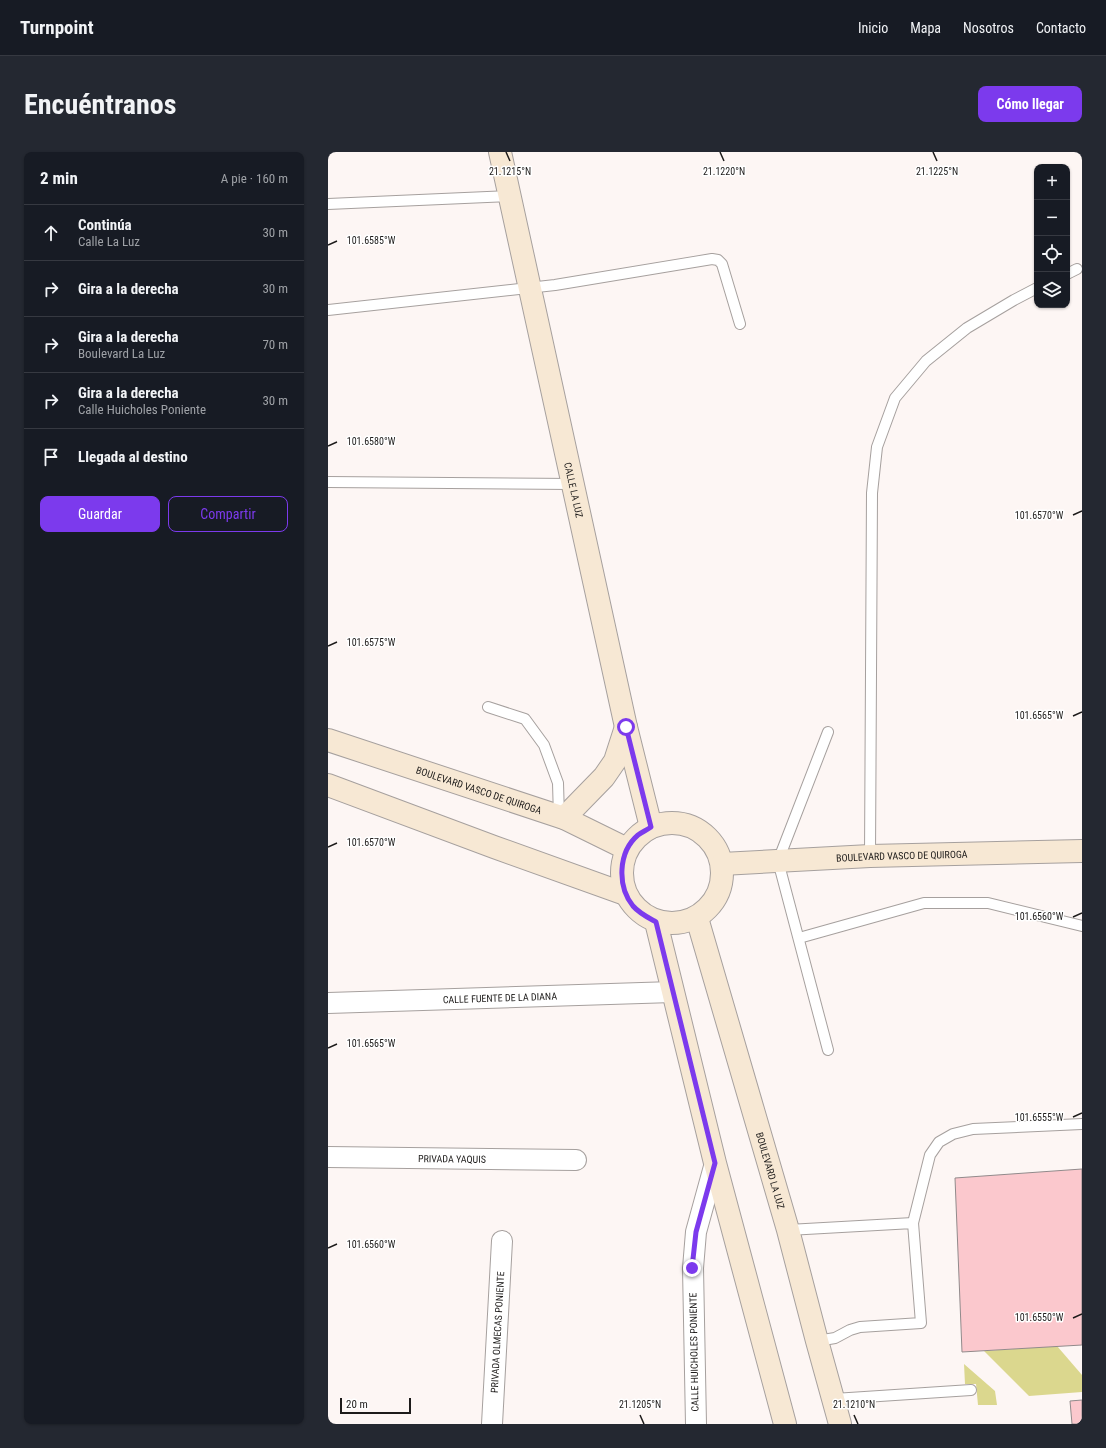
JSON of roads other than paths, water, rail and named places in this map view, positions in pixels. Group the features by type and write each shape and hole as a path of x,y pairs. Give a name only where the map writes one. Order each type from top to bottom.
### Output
{"street":[{"name":"CALLE LA LUZ","path":"500,152 626,727 651,827"},
{"path":"562,817 604,777 615,761 626,727"},
{"name":"BOULEVARD VASCO DE QUIROGA","path":"328,740 562,817 627,849"},
{"path":"328,785 625,894"},
{"path":"669,822 687,825 703,833 715,847 722,864 723,880 718,895 709,908 697,918 677,924 656,922 643,915 633,906 625,894 622,879 622,864 627,849 637,836 651,827 669,822"},
{"name":"BOULEVARD VASCO DE QUIROGA","path":"722,864 870,856 1082,852"},
{"name":"BOULEVARD LA LUZ","path":"697,918 788,1230 840,1424"},
{"path":"656,922 715,1163 785,1424"},
{"name":"CALLE FUENTE DE LA DIANA","path":"328,1003 673,992"},
{"name":"PRIVADA YAQUIS","path":"328,1157 576,1160"},
{"name":"CALLE HUICHOLES PONIENTE","path":"696,1424 692,1268 696,1232 715,1163"},
{"name":"PRIVADA OLMECAS PONIENTE","path":"492,1424 502,1241"}],"lane":[{"path":"328,204 510,196"},
{"path":"328,310 530,288 712,259 718,260 722,264 740,324"},
{"path":"1070,272 1076,269"},
{"path":"870,856 872,492 877,447 895,398 926,362 967,328 1034,290"},
{"path":"328,482 573,484"},
{"path":"488,707 524,719 544,745 558,783 562,817"},
{"path":"828,732 778,861 828,1050"},
{"path":"799,938 924,903 988,903 1082,926"},
{"path":"817,1341 835,1338 850,1330 860,1327 921,1323 913,1223 930,1155 939,1142 953,1134 972,1130 1082,1124"},
{"path":"788,1230 913,1223"},
{"path":"834,1399 971,1390"}]}
